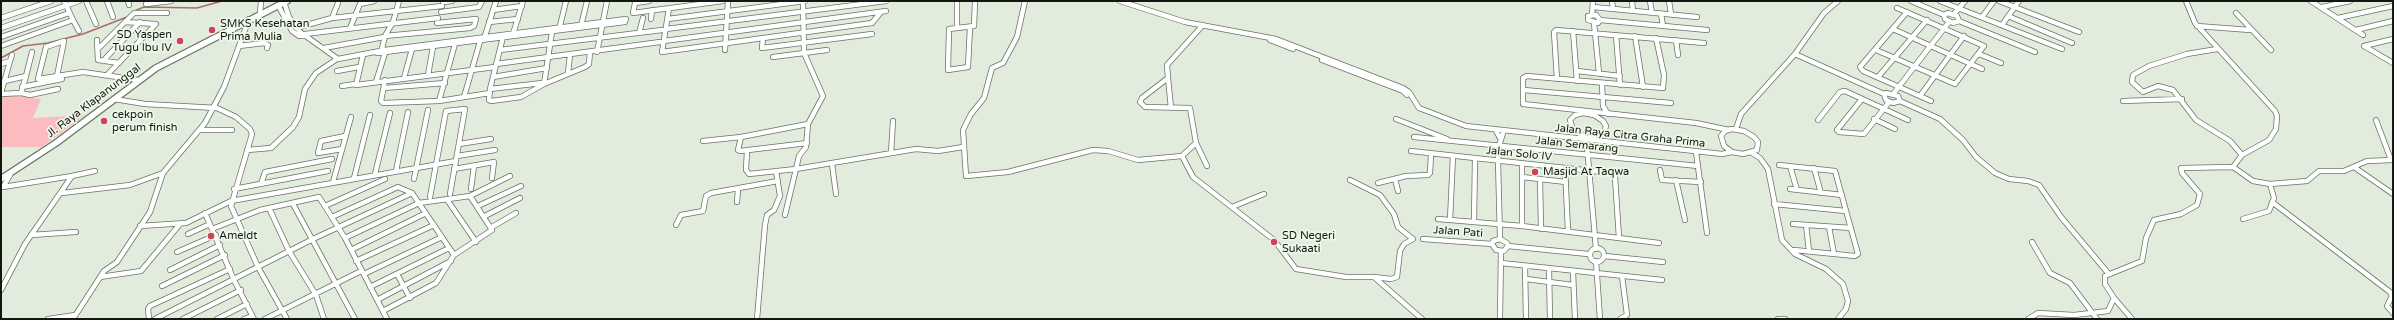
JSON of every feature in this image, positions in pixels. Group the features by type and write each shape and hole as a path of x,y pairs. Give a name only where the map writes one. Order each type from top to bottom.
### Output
{"street":[{"path":"1,18 50,1"},
{"path":"1,28 65,3 79,1"},
{"path":"86,1 96,24"},
{"path":"107,1 113,17"},
{"path":"148,1 146,4 171,1"},
{"path":"260,14 261,1"},
{"path":"350,28 360,4 374,1"},
{"path":"376,82 385,37 392,24 399,1"},
{"path":"296,28 332,18 452,1"},
{"path":"441,12 478,7 482,1"},
{"path":"464,97 482,38 496,1"},
{"path":"559,30 566,1"},
{"path":"581,26 586,1"},
{"path":"597,52 607,1"},
{"path":"648,1 634,3 633,13 703,2 723,1"},
{"path":"725,50 728,1"},
{"path":"668,19 804,1 804,53 823,96 808,124 807,142 799,156 785,215"},
{"path":"500,50 886,1"},
{"path":"957,1 958,28"},
{"path":"970,27 968,67 965,69 948,70 949,29 970,27 975,25 975,1"},
{"path":"1025,1 1021,25 1017,37 1003,63 992,68 984,98 967,121 963,133 965,175 968,176 1008,172 1093,150 1108,150 1138,160 1182,156 1196,143"},
{"name":"Jalan Raya Citra Graha Prima","path":"1120,1 1202,26 1280,41 1402,88 1409,92 1410,99 1417,109 1466,128 1584,138 1696,152 1712,152"},
{"path":"1592,15 1593,1"},
{"path":"1612,1 1613,9"},
{"path":"1632,1 1633,11"},
{"path":"1650,1 1652,13"},
{"path":"1669,1 1671,14"},
{"path":"1736,129 1741,114 1795,54 1824,13 1838,1"},
{"path":"1911,1 1944,15 1954,14 1965,1"},
{"path":"1940,1 2062,49"},
{"path":"1982,17 1994,1"},
{"path":"1999,1 2079,32"},
{"path":"2002,25 2019,1"},
{"path":"2186,1 2197,26 2269,105 2277,116 2276,129 2268,140 2242,155 2233,167"},
{"path":"2312,1 2363,35"},
{"path":"2322,7 2350,1"},
{"path":"286,2 289,17 296,28 337,59"},
{"name":"Jl. Raya Klapanunggal","path":"1,179 10,175 138,80 179,54 286,2"},
{"path":"65,3 79,31"},
{"path":"434,31 443,3"},
{"path":"493,10 523,3"},
{"path":"513,34 523,3"},
{"path":"332,18 338,4"},
{"path":"278,5 292,31 300,36 392,24"},
{"path":"2338,18 2393,6"},
{"path":"1593,7 1697,17"},
{"path":"342,86 356,84 360,85 385,80 449,72 471,71 662,41 884,11 874,23 662,52 662,41 668,19 669,8"},
{"path":"1876,50 1934,76 1956,84 1980,54 1984,45 1897,8"},
{"path":"651,19 652,10"},
{"path":"98,49 136,12 167,13"},
{"path":"1907,12 1860,67 1863,71 1931,101"},
{"path":"1,37 69,13"},
{"path":"2236,13 2250,30 2271,50"},
{"path":"1661,14 1663,26"},
{"path":"1954,14 1959,21"},
{"path":"1592,15 1600,20 1707,30"},
{"path":"1592,15 1587,18 1594,23"},
{"path":"1944,15 1945,20 1949,22 1959,21 2035,52"},
{"path":"2008,16 2072,43"},
{"path":"639,33 643,18"},
{"path":"48,319 74,317 105,270 117,262 150,212 163,174 200,130 224,87 250,19"},
{"path":"305,35 350,28 392,24 437,20 476,19 472,28 385,37 324,48"},
{"path":"489,22 518,19"},
{"path":"1,46 73,20"},
{"path":"1594,23 1600,20"},
{"path":"1878,77 1927,20"},
{"path":"2356,30 2393,21"},
{"path":"106,74 119,63 156,24 125,22"},
{"path":"104,61 140,22"},
{"path":"1795,54 1884,94 1894,93 1949,22"},
{"path":"247,150 272,148 292,127 299,116 305,89 316,73 337,59 482,38 559,30 603,23"},
{"path":"1594,23 1599,73"},
{"path":"1171,108 1167,65 1202,26"},
{"path":"2197,26 2250,30"},
{"path":"1893,29 1982,69"},
{"path":"381,52 455,44 482,38 503,37 513,34 552,32 559,30"},
{"path":"1556,79 1554,32 1556,30 1573,30 1704,43"},
{"path":"1573,30 1578,81"},
{"path":"544,83 552,32"},
{"path":"763,38 762,48 872,34"},
{"path":"1616,35 1620,85"},
{"path":"1635,36 1643,87"},
{"path":"1920,96 1964,36"},
{"path":"503,37 490,91 489,100 491,101 517,98 544,83 588,66 590,52"},
{"path":"1656,38 1664,75 1664,87 1658,90 1643,87 1524,77 1523,103 1526,106 1696,124 1729,130 1736,129 1748,133 1756,140 1758,148 1752,153 1743,154 1732,152 1724,146 1721,140 1722,134 1729,130"},
{"path":"2393,39 2364,46 2393,63"},
{"path":"97,40 98,60 119,63"},
{"path":"1676,40 1678,55"},
{"path":"57,76 64,41 46,47 38,79 57,76 81,72 106,74 138,80"},
{"path":"239,46 264,43 267,44 267,48"},
{"path":"439,101 449,72 455,44"},
{"path":"428,75 433,47"},
{"path":"404,78 412,49"},
{"path":"2217,49 2184,54 2146,67 2133,75 2133,84 2140,91 2145,92 2158,86 2167,87 2175,91 2196,120 2230,141 2242,155"},
{"path":"773,57 827,50"},
{"path":"21,92 32,52"},
{"path":"1980,54 2001,63"},
{"path":"12,55 8,71 3,82 2,94 21,92 30,96 58,89"},
{"path":"356,84 363,55"},
{"path":"568,73 570,55"},
{"path":"2388,60 2393,59"},
{"path":"1,64 10,61"},
{"path":"336,71 359,68"},
{"path":"493,77 547,68"},
{"path":"1,73 8,71"},
{"path":"1577,71 1620,76"},
{"path":"3,82 26,76"},
{"path":"1168,78 1142,98 1140,102 1145,107 1190,108 1196,143 1206,166"},
{"path":"22,87 62,79"},
{"path":"385,80 381,101 383,103 439,101 490,91 544,83"},
{"path":"384,88 445,83"},
{"path":"1602,84 1603,106 1608,114"},
{"path":"1524,90 1671,104"},
{"path":"1818,120 1840,92 1846,92 1908,120"},
{"path":"1894,93 1900,101"},
{"path":"1884,94 1889,102"},
{"path":"114,99 145,104 212,108 228,112 250,129 252,134 231,201 258,267 284,311 287,319"},
{"path":"1862,99 1837,131 1862,134 1889,102 1900,101 1935,116 1957,134 1976,157 1995,173 2009,179 2028,181 2039,185 2061,217 2108,274"},
{"path":"2123,101 2182,99"},
{"path":"1598,113 1603,106"},
{"path":"430,197 446,111 465,109 450,194"},
{"path":"414,179 428,110"},
{"path":"396,171 408,112"},
{"path":"1584,138 1599,136 1606,128 1601,118 1586,112 1575,115 1570,123 1576,133 1584,138 1587,146 1596,249 1605,256 1663,262"},
{"path":"375,174 390,113"},
{"path":"354,178 370,115"},
{"path":"333,182 351,116"},
{"name":"Jalan Semarang","path":"1396,119 1454,142"},
{"path":"1874,119 1895,129"},
{"path":"2132,319 2114,298 2103,279 2108,274 2130,267 2142,261 2146,238 2154,220 2180,214 2197,205 2200,194 2182,173 2181,168 2233,167 2253,181 2270,184 2306,181 2319,171 2340,172 2366,161 2392,160 2376,120"},
{"path":"891,153 893,121"},
{"path":"703,141 741,137 808,124"},
{"path":"200,130 232,130"},
{"path":"1495,130 1500,138"},
{"path":"1500,239 1498,160 1500,138 1504,131"},
{"path":"342,149 318,153 321,141 345,136"},
{"path":"741,137 738,150 747,151 807,142"},
{"name":"Jalan Semarang","path":"1414,137 1588,156 1698,166"},
{"path":"459,144 491,139"},
{"path":"1587,146 1593,140"},
{"name":"Jalan Raya Citra Graha Prima","path":"1593,140 1712,152"},
{"path":"747,151 746,170 748,173 832,164 920,149 941,151 963,147"},
{"path":"140,226 190,222 231,201 436,164 456,158 495,150"},
{"name":"Jalan Solo IV","path":"1411,151 1611,173 1614,176 1619,238"},
{"path":"1696,152 1707,232"},
{"path":"1712,152 1726,154 1732,152"},
{"path":"1752,153 1760,158 1768,169 1782,240 1795,254 1826,269 1842,284 1848,301 1846,309 1838,319"},
{"path":"1378,183 1430,173 1431,154"},
{"path":"1182,156 1193,177 1274,240 1294,267 1299,271 1346,277 1374,277 1391,279 1397,277 1400,273 1400,251 1404,244 1414,239 1398,227 1394,214 1380,195 1350,180"},
{"path":"1450,220 1453,156"},
{"path":"1474,222 1475,158"},
{"path":"261,184 265,172 332,159"},
{"path":"454,170 494,162 492,178"},
{"path":"1522,163 1522,226"},
{"path":"832,164 836,194"},
{"path":"1779,165 1835,171 1858,255 1794,250"},
{"path":"471,189 474,166"},
{"path":"1790,166 1797,190"},
{"path":"2354,167 2393,194"},
{"path":"1565,168 1568,232"},
{"path":"1814,168 1821,193"},
{"path":"1660,170 1662,180 1701,182"},
{"path":"10,175 3,187 95,171"},
{"path":"234,189 328,171"},
{"path":"758,319 765,225 767,216 774,210 779,200 776,171"},
{"path":"325,206 386,181 384,173"},
{"path":"62,193 126,185 163,174"},
{"path":"1,290 31,235 62,193 72,176"},
{"path":"345,238 419,203 448,201 470,196 510,176"},
{"path":"1522,177 1566,182"},
{"path":"1395,179 1398,191"},
{"path":"1540,179 1541,229"},
{"path":"1676,180 1685,220"},
{"path":"676,225 678,218 681,216 703,211 706,196 709,194 778,181"},
{"path":"2243,220 2269,211 2274,198 2270,184"},
{"path":"478,206 521,186"},
{"path":"332,217 397,187 412,193 454,256"},
{"path":"738,189 738,202"},
{"path":"1790,189 1842,194"},
{"path":"155,319 313,239 412,193"},
{"path":"1232,208 1264,194"},
{"path":"470,196 492,227"},
{"path":"188,234 269,208 293,204 319,197 345,238 387,319"},
{"path":"485,216 520,198"},
{"path":"448,201 476,242"},
{"path":"2272,202 2390,292 2392,296 2387,306 2393,313"},
{"path":"293,204 355,319"},
{"path":"1774,204 1846,211"},
{"path":"269,208 289,251 316,295 324,319"},
{"path":"205,213 225,255 234,280 241,290 253,317 244,319"},
{"path":"350,250 426,213"},
{"path":"383,311 410,298 437,282 454,256 492,230 492,227 516,213"},
{"path":"1438,219 1522,226 1659,243"},
{"path":"100,277 141,272 180,224"},
{"path":"1794,224 1851,228"},
{"path":"356,261 434,225"},
{"path":"1806,225 1809,252"},
{"path":"1829,227 1834,254"},
{"path":"31,235 76,232"},
{"path":"176,252 216,235"},
{"path":"265,319 337,284 442,237"},
{"name":"Jalan Pati","path":"1423,239 1492,244"},
{"path":"1500,239 1504,240 1508,246 1504,251 1500,251 1496,250 1492,244 1493,241 1500,239"},
{"path":"2032,242 2050,273 2070,283 2097,319"},
{"path":"170,270 220,245"},
{"path":"1508,246 1588,254 1596,262 1600,319"},
{"path":"370,288 449,248"},
{"path":"1588,254 1591,250 1596,249"},
{"path":"1500,251 1500,319"},
{"path":"162,286 225,255"},
{"path":"1596,262 1604,259 1605,256"},
{"path":"377,300 451,261"},
{"path":"1501,263 1573,272 1662,280"},
{"path":"1525,266 1526,319"},
{"path":"149,319 148,309 150,306 230,269"},
{"path":"1549,269 1550,319"},
{"path":"1573,272 1575,319"},
{"path":"397,274 402,286 410,298"},
{"path":"1620,319 1627,315 1622,276"},
{"path":"1374,277 1422,319"},
{"path":"1526,279 1573,285"},
{"path":"183,319 241,290"},
{"path":"2028,319 2038,313 2064,315 2093,314 2108,311 2112,306 2114,298"},
{"path":"217,319 248,304"},
{"path":"1778,319 1785,319"}],"shaded area":[{"path":"9,95 41,99 33,118 85,115 42,147 1,147 1,96"}],"waterway":[{"path":"132,12 144,7 197,8 222,1"},
{"path":"1,58 23,46 48,43 83,34 127,17"}],"place":[{"name":"SMKS Kesehatan Prima Mulia","path":"212,30"},
{"name":"SD Yaspen Tugu Ibu IV","path":"180,41"},
{"name":"cekpoin perum finish","path":"104,121"},
{"name":"Masjid At Taqwa","path":"1535,172"},
{"name":"Ameldt","path":"211,236"},
{"name":"SD Negeri Sukaati","path":"1274,242"}]}
